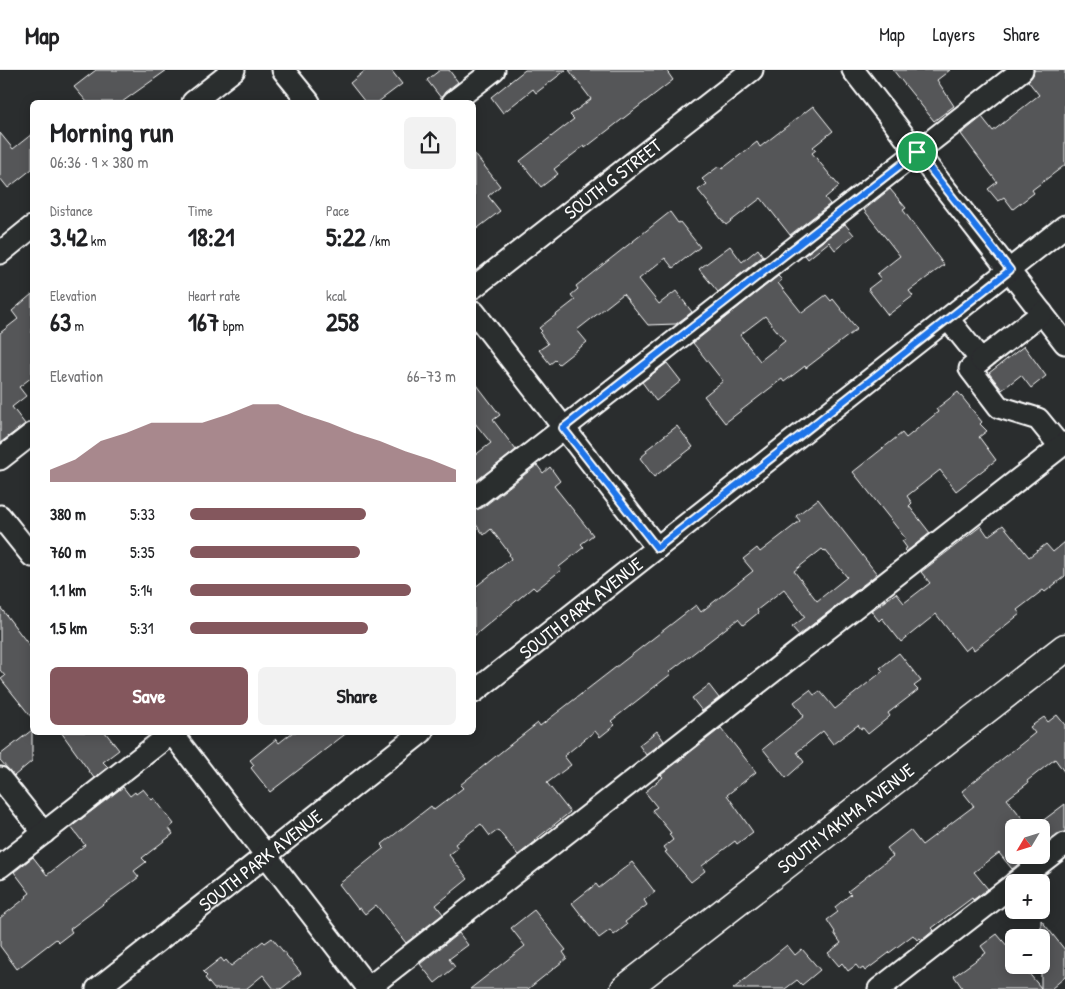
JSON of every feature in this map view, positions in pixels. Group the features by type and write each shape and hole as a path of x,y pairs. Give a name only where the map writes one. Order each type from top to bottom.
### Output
{"main road":[{"name":"SOUTH YAKIMA AVENUE","path":"625,989 1065,648"}],"street":[{"path":"196,100 234,70"},
{"path":"283,70 307,100"},
{"path":"456,100 494,70"},
{"name":"SOUTH G STREET","path":"476,285 752,70"},
{"path":"853,70 1065,343"},
{"path":"476,496 1022,70"},
{"name":"SOUTH PARK AVENUE","path":"476,690 1065,226"},
{"path":"0,253 30,229"},
{"path":"174,735 368,989 1063,445 1038,419 999,407 970,369 1042,313"},
{"path":"476,315 657,548"},
{"path":"948,319 981,360"},
{"path":"0,459 30,436"},
{"path":"0,516 30,554"},
{"path":"0,868 169,735"},
{"name":"SOUTH PARK AVENUE","path":"97,989 418,735"},
{"path":"0,778 44,834"},
{"path":"1027,874 1065,844"},
{"path":"879,989 1005,891"}],"building":[{"path":"96,70 167,70 125,100 85,100 74,87"},
{"path":"366,70 391,70 402,84 381,100 363,100 350,83"},
{"path":"440,70 449,70 458,82 445,92 441,98 427,80"},
{"path":"525,70 566,70 536,93 533,89 503,113 491,97"},
{"path":"569,70 666,70 673,80 585,148 584,146 554,169 558,174 541,187 520,161 574,119 570,115 591,99"},
{"path":"893,70 950,70 937,80 954,106 934,121"},
{"path":"1034,70 1065,70 1065,165 1032,190 1034,193 1013,209 1004,197 998,201 988,189 997,182 961,134 982,117 993,131 1039,95 1028,81 1033,75"},
{"path":"813,106 833,131 813,147 816,150 812,153 839,186 825,198 830,204 790,235 761,198 726,225 698,190 707,184 702,179 719,166 722,169 757,142 760,147"},
{"path":"0,133 13,149 30,136 30,171 8,188 0,178"},
{"path":"476,156 500,186 488,196 500,211 476,229"},
{"path":"890,189 906,208 903,210 944,265 909,291 913,296 888,315 868,289 881,279 877,274 900,256 864,210"},
{"path":"670,212 700,247 673,268 665,258 639,279 659,304 676,291 692,312 676,324 648,325 623,294 577,330 587,342 559,364 555,360 550,364 539,350 548,344 540,333 542,331 539,328 575,300 571,295 578,289 576,286"},
{"path":"845,224 854,235 835,250 829,242 808,259 805,255"},
{"path":"730,246 742,262 758,249 763,256 718,292 699,269"},
{"path":"778,276 782,280 778,283 802,313 826,295 831,301 833,299 857,329 806,368 805,366 784,382 782,379 725,423 704,396 723,381 693,343","holes":["765,316 785,341 760,361 740,335"]},
{"path":"30,296 30,379 19,387 26,396 12,407 25,424 0,443 0,333 18,319 12,311"},
{"path":"1024,346 1046,376 1031,388 1021,375 1002,390 989,373"},
{"path":"667,363 681,381 656,401 642,382"},
{"path":"476,384 500,415 493,420 516,450 476,481 476,454 491,443 476,424"},
{"path":"958,392 982,422 980,424 987,431 979,437 996,460 956,491 940,470 907,496 912,503 909,506 930,533 906,552 904,550 907,548 902,541 906,539 853,472 902,433 906,438 938,412 936,409"},
{"path":"677,426 693,447 654,477 640,458 647,452 646,450"},
{"path":"537,465 543,473 550,467 560,481 554,486 593,535 581,544 584,547 559,567 561,570 536,590 533,587 476,634 476,586 511,559 510,554 491,529 484,535 476,525 476,510 482,508"},
{"path":"818,499 877,574 799,635 792,627 805,617 784,589 757,610 758,613 743,625 738,619 669,672 671,674 611,721 615,725 600,737 595,731 564,756 571,765 547,783 570,812 536,841 518,855 498,830 490,836 481,824 455,844 458,848 449,855 468,879 436,905 443,914 406,943 376,905 365,914 360,908 358,909 339,884 384,848 381,845 431,806 434,810 463,788 460,785 506,748 538,723 540,726 696,605 701,612 753,571 743,559 757,548 760,552 800,521 796,516","holes":["822,549 847,577 817,601 794,571"]},
{"path":"1003,525 1029,557 1046,544 1053,552 1065,542 1065,576 1017,610 1020,614 974,650 971,646 965,651 936,614 901,642 882,618 879,621 871,611 896,593 904,603 930,583 921,572 981,526 988,536"},
{"path":"0,607 30,646 30,715 1,679 5,676 0,670"},
{"path":"899,653 921,681 914,686 918,690 888,713 890,716 868,734 858,725 833,744 823,731 797,752 804,762 786,778 763,749 804,716 794,702 810,690 814,695 820,691 835,709 883,671 880,668"},
{"path":"709,685 719,698 702,711 692,698"},
{"path":"1057,715 1065,725 1065,773 1055,759 1007,799 1023,819 1005,819 1005,860 999,853 974,872 988,889 973,900 972,898 932,928 934,930 922,940 920,938 917,940 913,935 865,971 863,968 860,970 856,965 848,971 842,963 839,966 828,953 841,943 827,920 838,912 835,907 851,894 848,891 893,856 887,848 910,830 922,845 974,806 962,791 1035,733 1030,727 1044,717 1048,722"},
{"path":"721,728 756,772 727,795 753,832 737,844 735,841 702,866 705,871 691,882 665,852 667,851 664,847 673,840 669,834 671,833 652,810 657,807 645,792 663,777 661,775"},
{"path":"657,731 664,741 646,755 639,745"},
{"path":"30,732 30,735 32,735 32,761 14,776 0,760 0,755"},
{"path":"63,735 107,735 119,750 103,762 108,767 94,778"},
{"path":"289,735 344,735 270,792 251,768 254,765 250,760 276,739 279,743"},
{"path":"123,787 130,796 143,789 152,800 154,798 174,824 169,828 173,834 142,858 146,862 134,871 139,877 70,929 72,932 59,942 56,939 17,969 0,946 0,918 30,893 14,872 33,857 47,875 85,845 71,827"},
{"path":"1065,804 1065,832 1057,834 1050,840 1050,819 1045,819"},
{"path":"632,862 655,892 644,900 647,905 625,922 627,925 614,935 610,930 599,938 572,903 596,884 599,888"},
{"path":"1008,864 1018,864 1012,869"},
{"path":"534,910 566,950 563,952 567,958 528,989 470,989 525,946 511,928"},
{"path":"1041,920 1048,929 1041,929"},
{"path":"1050,931 1065,950 1065,977 1051,989 963,989 954,976 986,953 981,946 997,934 1005,943 1005,974 1029,974 1041,988 1041,974 1050,974"},
{"path":"459,933 468,945 449,959 455,967 435,983 420,964"},
{"path":"272,938 301,973 281,989 274,989 263,975 246,989 214,989 205,978 207,976 203,972 221,958 224,962 226,960 231,966 263,941 265,943"},
{"path":"787,945 795,955 802,949 820,970 802,985 797,980 785,989 733,989"}],"route":[{"path":"917,152 1010,270 657,548 563,428 917,152"}]}
